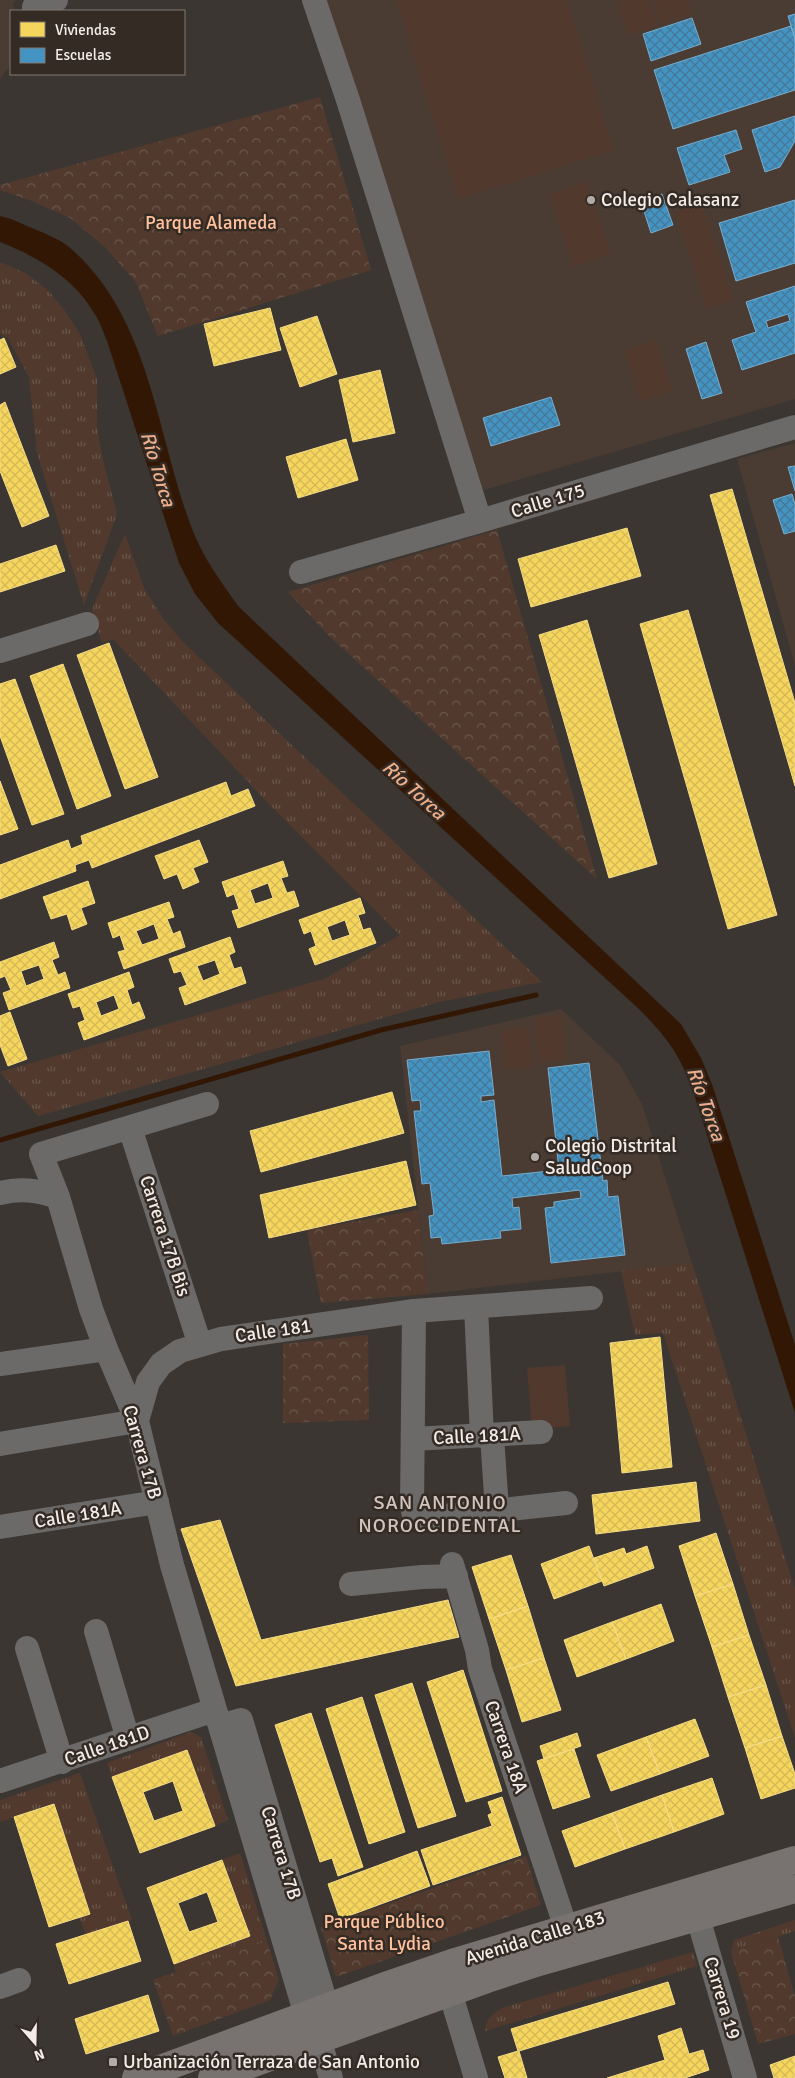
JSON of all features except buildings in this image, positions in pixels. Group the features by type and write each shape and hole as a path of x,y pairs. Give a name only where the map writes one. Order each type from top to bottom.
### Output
{"main road":[{"name":"Avenida Calle 183","path":"136,2078 452,1963 795,1860"},
{"name":"Avenida Calle 183","path":"212,2078 539,1962 795,1889"}],"street":[{"path":"34,7 56,0"},
{"path":"314,0 351,109 480,521"},
{"name":"Calle 175","path":"301,572 795,428"},
{"path":"0,651 87,624"},
{"path":"130,1128 207,1104"},
{"name":"Carrera 17B","path":"130,1128 41,1154 58,1197 106,1349 137,1421 172,1565 217,1718 241,1720 260,1824 316,2011"},
{"name":"Carrera 17B Bis","path":"130,1128 200,1345"},
{"path":"0,1193 22,1189 40,1190 58,1197"},
{"name":"Calle 181","path":"137,1421 148,1382 161,1364 180,1351 200,1345 241,1334 414,1311 591,1298"},
{"path":"476,1307 487,1436 496,1510"},
{"path":"414,1311 412,1507 414,1515 426,1518 566,1504"},
{"path":"0,1364 106,1349"},
{"path":"0,1444 137,1421"},
{"name":"Calle 181A","path":"413,1439 542,1432"},
{"name":"Calle 181A","path":"0,1527 157,1502"},
{"name":"Carrera 18A","path":"351,1584 422,1577 454,1570 477,1650 480,1668 566,1928"},
{"path":"96,1631 128,1739"},
{"path":"27,1648 62,1762"},
{"name":"Calle 181D","path":"0,1781 128,1739 217,1718"},
{"name":"Carrera 19","path":"698,1918 746,2078"},
{"path":"450,1992 476,2078"},
{"path":"319,2039 331,2078"}],"shaded area":[{"path":"0,0 17,0 13,3 15,10 10,10 10,65 0,79"},
{"name":"Colegio Calasanz","path":"322,0 795,0 795,399 483,490"},
{"path":"795,443 795,666 737,459"},
{"name":"Colegio Distrital SaludCoop","path":"561,1009 620,1065 642,1104 692,1263 428,1294 400,1046"}],"green space":[{"path":"396,0 567,0 614,150 458,199"},
{"path":"616,0 649,0 657,26 628,35"},
{"path":"653,0 688,0 693,14 661,24"},
{"name":"Parque Alameda","path":"320,97 371,270 158,336 135,281 105,247 70,218 32,201 0,190 0,185"},
{"path":"587,181 611,254 572,267 549,194"},
{"path":"702,203 734,299 706,309 675,212"},
{"path":"0,262 25,273 48,290 80,334 97,379 97,427 103,460 117,514 84,605 37,453 29,377 8,338 0,334"},
{"path":"656,340 672,391 640,401 624,350"},
{"path":"497,530 597,879 330,637 288,592"},
{"path":"125,534 144,588 164,620 182,641 542,982 439,1002 38,1116 0,1072 324,979 400,935 271,806 113,639 102,643 92,609"},
{"path":"562,1015 567,1060 538,1063 533,1018"},
{"path":"529,1027 533,1066 505,1069 501,1030"},
{"path":"418,1210 428,1294 321,1303 307,1230"},
{"path":"692,1263 795,1589 795,1738 663,1333 635,1335 621,1271"},
{"path":"368,1335 369,1420 283,1423 283,1344"},
{"path":"565,1365 570,1426 532,1429 527,1368"},
{"path":"191,1732 201,1737 228,1820 215,1826 187,1750 112,1777 107,1763"},
{"path":"80,1773 132,1920 86,1935 79,1917 90,1913 54,1804 0,1822 0,1800"},
{"path":"240,1853 267,1941 176,1972 174,1964 249,1936 222,1860"},
{"name":"Parque Público Santa Lydia","path":"526,1856 541,1905 336,1977 321,1927"},
{"path":"795,1920 795,1931 731,1952 734,1940"},
{"path":"778,1937 795,1996 795,2034 758,2044 731,1952"},
{"path":"267,1941 279,1980 270,2000 173,2036 153,1980"},
{"path":"693,1952 697,1966 485,2031 488,2020 502,2008"}],"water":[{"name":"Río Torca","path":"0,216 46,234 69,247 96,275 117,306 134,341 147,377 179,490 195,537 212,568 239,607 681,1024 701,1058 713,1087 795,1345 795,1413 693,1091 683,1066 672,1047 640,1010 218,623 195,594 179,563 107,341 98,319 86,300 65,279 40,261 0,242"}],"waterway":[{"path":"0,1140 381,1030 536,995"}],"place":[{"name":"Colegio Calasanz","path":"591,200"},
{"name":"Colegio Distrital SaludCoop","path":"535,1157"},
{"name":"Urbanización Terraza de San Antonio","path":"113,2062"}],"district":[{"name":"SAN ANTONIO NOROCCIDENTAL","path":"440,1514"}]}
